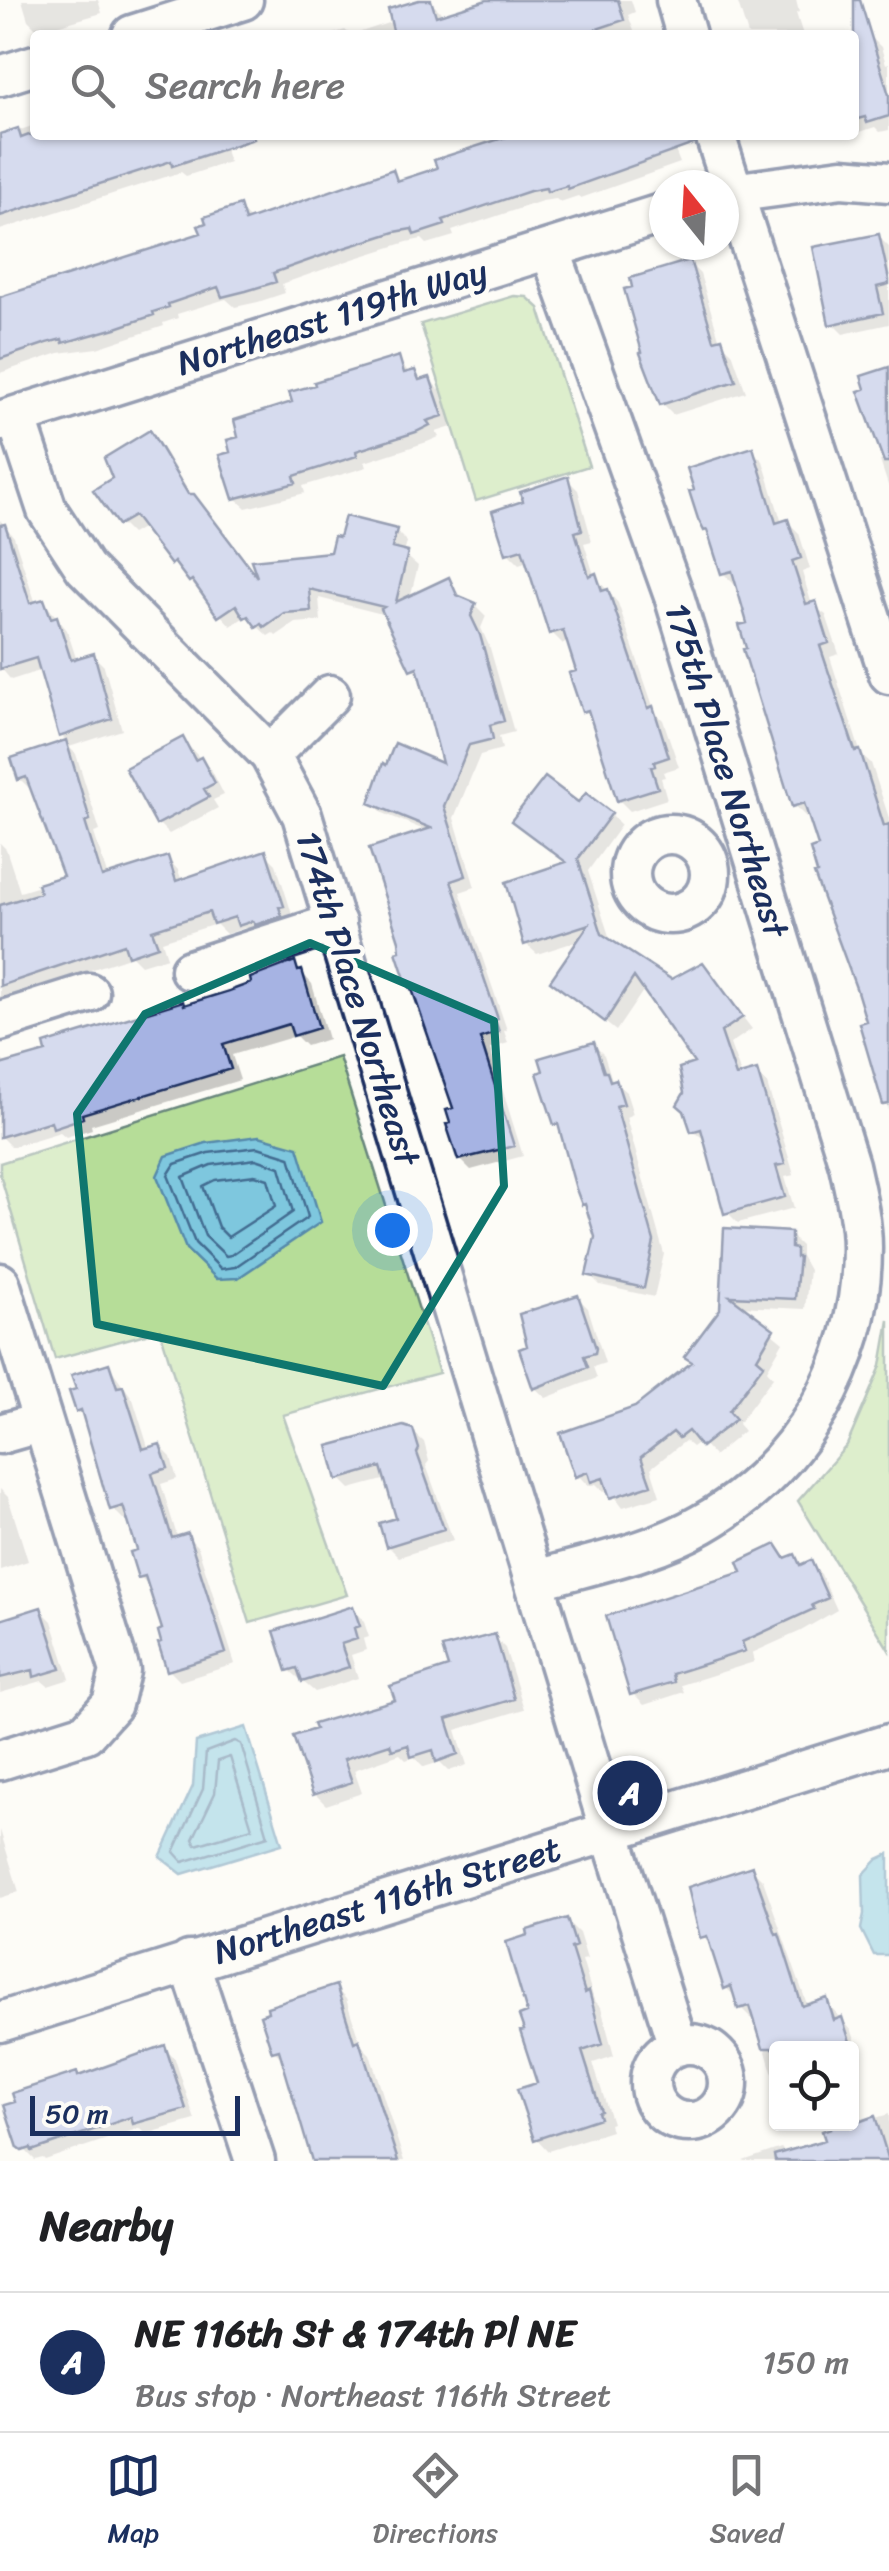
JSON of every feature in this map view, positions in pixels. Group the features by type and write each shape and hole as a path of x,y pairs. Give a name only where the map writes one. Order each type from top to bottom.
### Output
{"street":[{"path":"141,22 243,0"},
{"path":"676,0 685,30"},
{"path":"0,76 30,67"},
{"path":"717,140 723,170"},
{"path":"739,192 842,178 889,182"},
{"name":"Northeast 119th Way","path":"8,419 649,218"},
{"path":"739,225 837,506 889,674"},
{"name":"175th Place Northeast","path":"536,1580 676,1536 702,1524 738,1500 778,1465 819,1411 844,1360 858,1301 862,1246 849,1165 674,596 550,249"},
{"name":"174th Place Northeast","path":"8,419 47,510 85,568 270,754 302,815 678,2046"},
{"path":"270,754 330,695"},
{"path":"708,865 753,853"},
{"path":"190,970 336,923"},
{"path":"0,1020 89,993"},
{"path":"0,1283 120,1672 112,1704 86,1732 0,1760"},
{"path":"0,1434 42,1422"},
{"name":"Northeast 116th Street","path":"0,2022 889,1744"},
{"path":"189,1960 255,2161"}],"highlighted area":[{"path":"310,943 494,1021 504,1186 383,1386 97,1324 77,1114 145,1014"}],"green space":[{"path":"514,296 527,297 539,308 589,466 476,501 421,324"},
{"path":"339,1057 439,1373 283,1415 347,1595 250,1623 160,1330 55,1359 0,1163"},
{"path":"889,1320 889,1650 798,1501 847,1445 881,1366"}],"water":[{"path":"259,1136 298,1147 321,1222 238,1278 217,1279 186,1249 157,1176 166,1156 206,1143"},
{"path":"246,1727 282,1844 182,1874 160,1857 193,1786 196,1742"},
{"path":"889,1854 889,1955 874,1955 861,1929 863,1875 878,1859"}],"building":[{"path":"431,0 436,16 487,0 618,0 624,20 594,30 393,30 388,9"},
{"path":"854,0 860,0 889,95 889,116 867,123 865,117 859,119 859,30 854,30"},
{"path":"18,128 21,138 30,135 30,140 251,140 172,166 171,161 0,216 0,134"},
{"path":"496,140 694,140 694,144 568,189 567,186 547,192 546,188 530,191 443,220 445,225 414,235 412,229 395,232 341,249 273,273 276,282 222,297 218,287 116,328 63,343 62,339 47,343 0,359 0,297 201,233 198,226 206,223 204,217 240,205 245,221 393,169 397,181 437,168 434,160"},
{"path":"879,234 889,280 889,284 877,287 883,313 829,325 813,247"},
{"path":"690,260 714,340 722,338 736,381 660,405 640,353 624,289 632,287 630,278"},
{"path":"399,356 404,373 415,370 419,380 430,377 443,416 427,421 430,425 416,432 356,451 357,456 294,476 296,483 233,499 219,455 230,452 227,440 238,437 234,420 292,402 289,392 315,385 314,382"},
{"path":"889,367 889,462 884,462 858,391 865,389 861,376"},
{"path":"150,430 188,494 194,494 257,577 251,560 330,552 345,516 397,529 392,548 408,552 396,602 449,577 457,595 476,603 471,616 504,721 490,725 493,739 469,745 444,806 466,876 451,881 498,1019 495,1020 499,1032 480,1038 514,1146 458,1160 446,1124 450,1123 446,1110 453,1108 396,952 400,951 399,941 369,848 431,828 369,803 383,763 386,765 395,743 442,763 417,667 410,670 381,609 384,607 309,589 311,611 284,613 264,627 261,623 256,627 248,616 244,618 236,605 218,617 192,580 189,582 174,562 171,565 134,516 118,525 93,490 112,478 104,458"},
{"path":"753,447 776,523 788,519 801,558 792,561 806,604 816,601 829,643 820,646 884,826 889,824 889,1104 883,1105 859,1023 866,1021 814,874 817,873 810,849 818,846 804,803 792,807 743,649 746,648 739,625 747,623 732,571 721,574 689,491 694,490 687,468"},
{"path":"568,476 582,530 575,532 589,576 596,573 602,591 608,589 648,708 653,706 669,757 651,767 658,788 617,801 588,710 582,712 569,673 576,671 563,630 549,634 522,549 506,554 492,511 523,501 520,492"},
{"path":"5,524 30,603 44,599 51,618 57,616 71,660 94,653 112,719 59,737 36,658 0,669 0,525"},
{"path":"183,737 195,760 201,757 215,783 204,789 209,797 156,825 125,768"},
{"path":"66,740 102,877 168,856 176,881 266,850 284,906 279,907 282,916 238,926 235,917 213,924 209,912 152,930 158,946 128,956 124,944 0,986 0,905 40,893 37,884 63,876 26,777 18,780 11,758"},
{"path":"545,777 578,802 586,793 612,813 578,859 602,934 671,979 703,962 743,1017 721,1032 736,1076 757,1070 785,1164 776,1166 785,1197 724,1214 701,1129 691,1132 684,1111 677,1105 684,1093 679,1068 694,1063 634,977 605,1022 550,981 589,924 524,945 506,882 566,862 511,821"},
{"path":"295,961 298,971 302,970 319,1028 293,1036 289,1024 223,1044 231,1069 82,1114 83,1118 53,1128 51,1121 0,1137 0,1065 46,1052 44,1044 183,1001 184,1005 229,991 251,983 250,978"},
{"path":"594,1042 604,1072 610,1081 616,1079 624,1104 616,1106 654,1241 644,1288 586,1275 595,1237 537,1073 543,1071 539,1058"},
{"path":"724,1228 791,1232 791,1248 796,1249 799,1257 795,1299 730,1296 774,1329 757,1358 764,1364 729,1411 736,1419 701,1447 688,1431 679,1438 673,1432 641,1457 651,1485 610,1498 603,1478 591,1482 588,1472 575,1477 560,1433 635,1407 692,1362 684,1357 720,1309"},
{"path":"578,1295 595,1353 584,1356 588,1367 533,1389 519,1349 527,1346 519,1314"},
{"path":"109,1363 117,1387 123,1386 143,1449 160,1444 168,1468 152,1473 172,1538 188,1533 226,1653 167,1671 158,1643 158,1631 162,1629 145,1576 138,1578 130,1552 137,1550 123,1506 110,1510 81,1410 76,1412 69,1391 76,1389 71,1375"},
{"path":"403,1426 413,1429 417,1453 444,1529 386,1547 379,1523 396,1518 381,1467 337,1480 328,1446"},
{"path":"776,1544 785,1558 795,1554 800,1565 811,1560 828,1598 812,1605 814,1609 742,1642 745,1651 672,1674 674,1682 630,1695 606,1616 742,1572 738,1562"},
{"path":"353,1606 360,1626 354,1628 357,1639 341,1644 349,1667 302,1682 297,1668 287,1671 274,1631"},
{"path":"41,1607 61,1669 34,1677 33,1670 0,1678 0,1620"},
{"path":"495,1634 514,1699 447,1719 458,1754 436,1762 433,1750 411,1757 408,1745 392,1750 390,1744 344,1759 352,1782 313,1795 293,1736 315,1729 313,1724 395,1700 390,1686 448,1667 442,1648"},
{"path":"752,1866 802,2006 827,1998 834,2020 842,2017 850,2041 769,2041 769,2048 763,2048 750,2006 738,2009 731,1986 724,1989 707,1936 700,1938 688,1887"},
{"path":"567,1918 576,1946 571,1948 585,1993 589,1991 603,2044 582,2051 600,2118 534,2140 517,2089 537,2083 520,2031 524,2030 519,2016 527,2013 506,1942 528,1935 527,1930"},
{"path":"336,1985 354,2042 359,2040 398,2161 312,2161 279,2050 272,2052 260,2015 268,2012 267,2007"},
{"path":"165,2045 186,2109 133,2124 131,2117 32,2151 18,2148 4,2105 15,2102 12,2093 77,2072 78,2076"},
{"path":"875,2116 889,2161 775,2161 774,2155 825,2140 822,2131 859,2131 859,2122"}],"place":[{"name":"NE 116th St & 174th Pl NE","path":"630,1793"}]}
